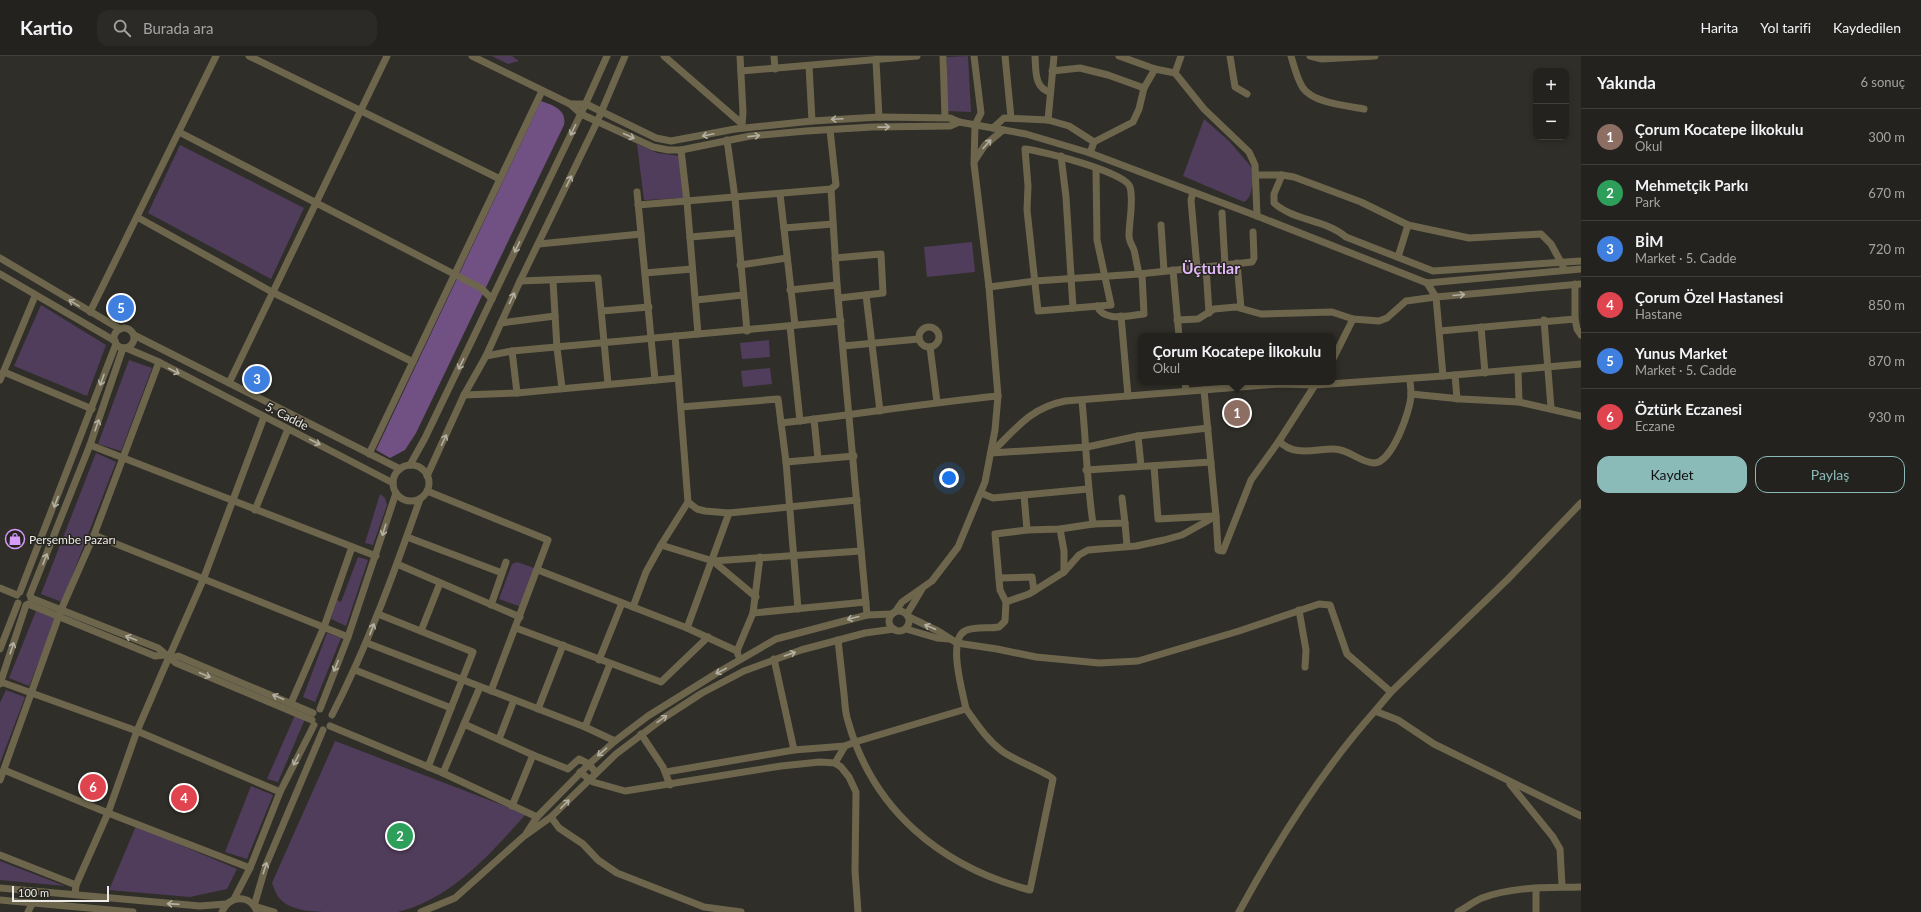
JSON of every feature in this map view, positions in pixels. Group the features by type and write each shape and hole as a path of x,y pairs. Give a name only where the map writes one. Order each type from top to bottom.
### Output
{"street":[{"path":"90,312 216,56"},
{"path":"249,56 500,179"},
{"path":"229,383 272,292 317,204 387,56"},
{"path":"472,56 570,104 581,114 597,122 653,147 668,150 681,150 750,136 872,127 950,126 959,122"},
{"path":"410,465 425,438 492,300 586,104 607,56"},
{"path":"427,476 464,395 486,356 520,281 602,112 625,56"},
{"path":"664,56 742,126"},
{"path":"740,56 743,112 742,126"},
{"path":"774,56 776,69"},
{"path":"741,72 809,66 842,60 876,61 907,56 917,56"},
{"path":"943,56 945,117"},
{"path":"906,629 909,624 908,616 922,589 943,568 958,546 985,482 996,430 998,396 989,287 974,160 975,124 981,113 974,56"},
{"path":"1005,56 1011,118"},
{"path":"1035,56 1040,87 1050,92"},
{"path":"1048,120 1054,56"},
{"path":"1119,56 1175,73 1204,109 1249,152 1257,175 1257,216"},
{"path":"1175,73 1181,56"},
{"path":"1230,56 1235,86 1247,94"},
{"path":"1291,56 1301,84 1310,94 1318,99 1364,109"},
{"path":"1310,56 1322,59 1375,56"},
{"path":"876,61 879,117"},
{"path":"809,66 812,121"},
{"path":"1052,72 1080,68 1108,75 1144,88"},
{"path":"1090,153 1094,142 1133,122 1139,108 1144,88 1155,68"},
{"path":"369,454 542,91"},
{"path":"570,104 586,104 656,138 666,141 683,140 742,126 879,117 945,117 959,122 1026,134 1090,153 1257,216 1427,283 1581,269"},
{"path":"993,128 1000,120 1011,118 1048,120 1069,126 1094,142"},
{"path":"638,205 831,189 836,185 830,130"},
{"path":"974,160 985,145 1003,130"},
{"path":"179,132 481,288 492,300"},
{"path":"727,140 735,198 747,331"},
{"path":"1096,169 1097,240 1111,305 1097,306 1038,311 1027,210 1028,186 1025,149 1060,156 1112,173 1127,182 1130,186 1129,238 1140,274 1144,314 1106,316 1100,313 1097,306"},
{"path":"681,150 698,334"},
{"path":"1060,156 1066,197 1073,308"},
{"path":"1112,173 1116,163"},
{"path":"1257,175 1282,175 1294,177 1361,202 1408,225 1469,238 1541,234 1551,244 1563,262 1564,270"},
{"path":"1282,175 1274,194 1274,203 1281,210 1336,229 1346,237 1433,271 1581,261"},
{"path":"831,189 837,285 854,456 867,615"},
{"path":"637,192 646,273 655,380"},
{"path":"1193,192 1191,200 1197,268"},
{"path":"780,194 790,290 800,421"},
{"path":"1222,213 1225,265"},
{"path":"137,217 272,292 412,362"},
{"path":"784,228 833,224"},
{"path":"1398,257 1408,225"},
{"path":"1161,226 1164,271"},
{"path":"989,287 1070,277 1104,277 1252,262 1254,258 1253,232"},
{"path":"690,237 737,233"},
{"path":"538,244 641,234"},
{"path":"836,258 881,254 883,293 839,298"},
{"path":"0,258 120,329 128,329 134,335 133,343 125,348 90,445 29,600 1,683 137,731 280,792"},
{"path":"740,265 786,258"},
{"path":"1237,263 1241,308"},
{"path":"1206,267 1209,312"},
{"path":"646,273 692,269"},
{"path":"1173,270 1179,333"},
{"path":"1427,283 1433,271"},
{"path":"0,274 125,348"},
{"path":"520,281 553,281 598,278 606,344 608,384"},
{"path":"553,281 557,348 562,388"},
{"path":"1427,283 1436,297 1443,376"},
{"path":"1177,320 1198,319 1214,309 1227,307 1241,308 1261,314 1332,312 1354,319 1379,321 1387,318 1406,302 1436,297 1578,284 1575,319 1577,329 1581,335"},
{"path":"790,290 837,285"},
{"path":"696,300 743,295"},
{"path":"866,295 880,411"},
{"path":"35,296 1,377 92,409"},
{"path":"602,311 649,307"},
{"path":"501,323 555,316"},
{"path":"1121,316 1128,396"},
{"path":"1336,353 1354,319"},
{"path":"1440,331 1544,320 1575,319"},
{"path":"1544,320 1551,408"},
{"path":"486,356 512,351 606,344 651,338 747,331 792,325 841,321"},
{"path":"928,327 934,329 938,333 938,340 935,345 930,347 923,345 920,339 920,334 923,329 928,327"},
{"path":"1481,327 1485,373"},
{"path":"0,649 18,603 19,593 92,409 115,342 114,335 120,329"},
{"name":"5. Cadde","path":"134,335 400,469"},
{"path":"632,607 646,572 688,502 675,336"},
{"path":"843,346 920,339"},
{"path":"930,347 937,402"},
{"name":"5. Cadde","path":"125,348 159,362 393,483"},
{"path":"512,351 517,393"},
{"path":"0,780 60,613 94,535 159,362"},
{"path":"1336,383 1410,379 1581,364"},
{"path":"1518,370 1519,402"},
{"path":"1455,375 1457,399"},
{"path":"464,395 517,393 678,378"},
{"path":"1279,442 1285,447 1294,451 1341,449 1367,461 1375,463 1382,461 1388,454 1404,424 1411,394 1410,379"},
{"path":"1185,385 1186,391"},
{"path":"991,453 1022,421 1036,411 1050,404 1266,385"},
{"path":"1204,390 1218,550 1223,551 1251,480 1279,442 1315,385"},
{"path":"1411,394 1457,399 1519,402 1581,416"},
{"path":"781,423 850,416 937,402 998,396"},
{"path":"681,407 778,399 786,462 798,609"},
{"path":"1082,401 1087,447 1086,470 1093,524"},
{"path":"76,894 76,885 108,813 137,731 168,656 203,580 264,417"},
{"path":"814,419 818,459"},
{"path":"991,453 1087,447 1138,436 1208,428"},
{"path":"255,510 288,429"},
{"path":"1138,436 1141,466"},
{"path":"90,445 376,556"},
{"path":"786,462 854,456"},
{"path":"1086,470 1211,462"},
{"path":"256,909 266,865 323,730 330,726 333,720 332,715 355,670 378,614 420,499 427,491 429,486 427,476 420,468 410,465 400,469 394,478 393,483 396,493 404,500 410,501 420,499"},
{"path":"1154,466 1158,519 1216,516"},
{"path":"981,493 993,498 1088,489"},
{"path":"427,491 548,540 538,570 491,691"},
{"path":"0,888 200,906 226,904 234,899 250,868 280,792 313,720 320,709 348,637 396,493"},
{"path":"1024,495 1027,530"},
{"path":"1122,498 1126,546"},
{"path":"688,502 697,509 729,514 857,500"},
{"path":"1239,912 1272,854 1329,769 1359,729 1391,692 1508,579 1581,503"},
{"path":"687,628 714,561 729,514"},
{"path":"1006,602 1034,591 1064,572 1079,555 1088,550 1164,540 1182,535 1216,516"},
{"path":"838,640 847,720 855,742 867,767 889,802 906,823 925,840 951,858 978,872 1006,883 1030,890 1053,779 1049,774 1016,761 996,747 980,729 966,709 958,672 957,643 961,634 966,630 992,629 1003,624 1006,602 1000,590 995,534 1027,530 1060,529 1093,524 1125,523"},
{"path":"1060,529 1064,551 1064,572"},
{"path":"94,535 348,637"},
{"path":"407,536 502,573"},
{"path":"661,545 714,561 861,551"},
{"path":"291,703 324,627 352,546"},
{"path":"737,651 753,613 760,557"},
{"path":"714,561 756,597"},
{"path":"491,605 506,562"},
{"path":"397,564 520,617"},
{"path":"538,570 708,637 737,651 741,660"},
{"path":"999,578 1032,576 1034,591"},
{"path":"421,631 440,583"},
{"path":"0,588 19,593 27,592 29,600"},
{"path":"894,629 889,620 902,602 913,593 922,589"},
{"path":"18,603 29,600 155,656 178,656 291,703 323,730"},
{"path":"753,613 866,602"},
{"path":"599,660 622,603"},
{"path":"523,837 537,817 580,772 630,728 680,695 776,639 867,615 902,611 908,616 938,631 957,643 1036,657 1100,663 1138,661 1240,631 1319,604 1330,605 1347,654 1391,692"},
{"path":"1299,610 1306,650 1305,667"},
{"path":"378,614 473,652 428,767"},
{"path":"516,628 661,682 708,637"},
{"path":"421,912 455,898 523,837 551,817 596,772 641,734 702,693 744,671 774,659 864,633 894,629 900,631 906,629 937,638 950,639"},
{"path":"367,642 585,727 615,741"},
{"path":"538,709 563,645"},
{"path":"168,656 176,663 313,720"},
{"path":"774,659 794,750"},
{"path":"585,727 610,664"},
{"path":"355,670 451,708"},
{"path":"443,773 480,687"},
{"path":"499,739 514,700"},
{"path":"320,709 327,709 332,715"},
{"path":"666,772 794,750 845,746 966,709"},
{"path":"1375,711 1398,720 1434,744 1581,816"},
{"path":"464,724 568,769 579,759 589,764 596,772"},
{"path":"330,726 443,773 537,817"},
{"path":"641,734 666,772 670,785"},
{"path":"835,763 845,746"},
{"path":"512,806 533,755"},
{"path":"580,772 589,780 607,787 625,791 781,766 820,762 835,763 841,767 849,777 856,792 855,871 858,912"},
{"path":"4,770 108,813 250,868"},
{"path":"1498,776 1513,786 1560,849 1562,886"},
{"path":"551,817 559,828 584,844 598,860 617,873 704,907 741,912"},
{"path":"0,855 76,885"},
{"path":"1458,912 1482,898 1507,891 1562,886 1581,887"},
{"path":"1536,888 1536,912"},
{"path":"234,899 245,899 256,909 274,912"},
{"path":"0,900 80,910 133,912"},
{"path":"28,912 32,904"},
{"path":"222,912 226,904"}],"shaded area":[{"path":"492,56 512,56 519,61 508,64"},
{"path":"968,56 971,112 947,111 947,57"},
{"path":"541,101 554,106 561,112 563,115 564,125 416,433 405,450 390,458 376,450"},
{"path":"1204,119 1229,141 1253,169 1251,192 1247,200 1244,202 1183,176"},
{"path":"637,144 657,153 680,156 684,198 644,200"},
{"path":"180,145 304,208 271,279 148,213"},
{"path":"972,242 975,272 927,277 924,247"},
{"path":"41,305 106,345 87,396 14,366"},
{"path":"769,340 770,357 742,359 740,343"},
{"path":"129,360 152,368 121,451 98,444"},
{"path":"770,368 772,384 743,387 741,371"},
{"path":"96,453 116,462 62,602 41,594"},
{"path":"380,494 385,498 387,505 373,545 365,543"},
{"path":"358,557 368,560 346,626 331,619 337,600 341,602"},
{"path":"517,562 537,569 521,607 499,599 512,564"},
{"path":"36,611 56,619 29,686 9,678"},
{"path":"327,633 341,638 315,702 303,697"},
{"path":"6,690 25,697 0,763 0,703"},
{"path":"295,715 305,719 278,782 267,779"},
{"path":"335,741 526,814 499,844 469,873 436,897 418,906 398,912 320,912 291,907 279,897 272,883"},
{"path":"251,786 273,795 247,859 225,852"},
{"path":"136,826 237,869 227,889 190,897 109,890"},
{"path":"0,861 65,886 0,880"}],"place":[{"name":"Yunus Market","path":"121,308"},
{"name":"BİM","path":"257,379"},
{"name":"Çorum Kocatepe İlkokulu","path":"1237,413"},
{"name":"Perşembe Pazarı","path":"15,539"},
{"name":"Öztürk Eczanesi","path":"93,787"},
{"name":"Çorum Özel Hastanesi","path":"184,798"},
{"name":"Mehmetçik Parkı","path":"400,836"}],"district":[{"name":"Üçtutlar","path":"1211,267"}]}
